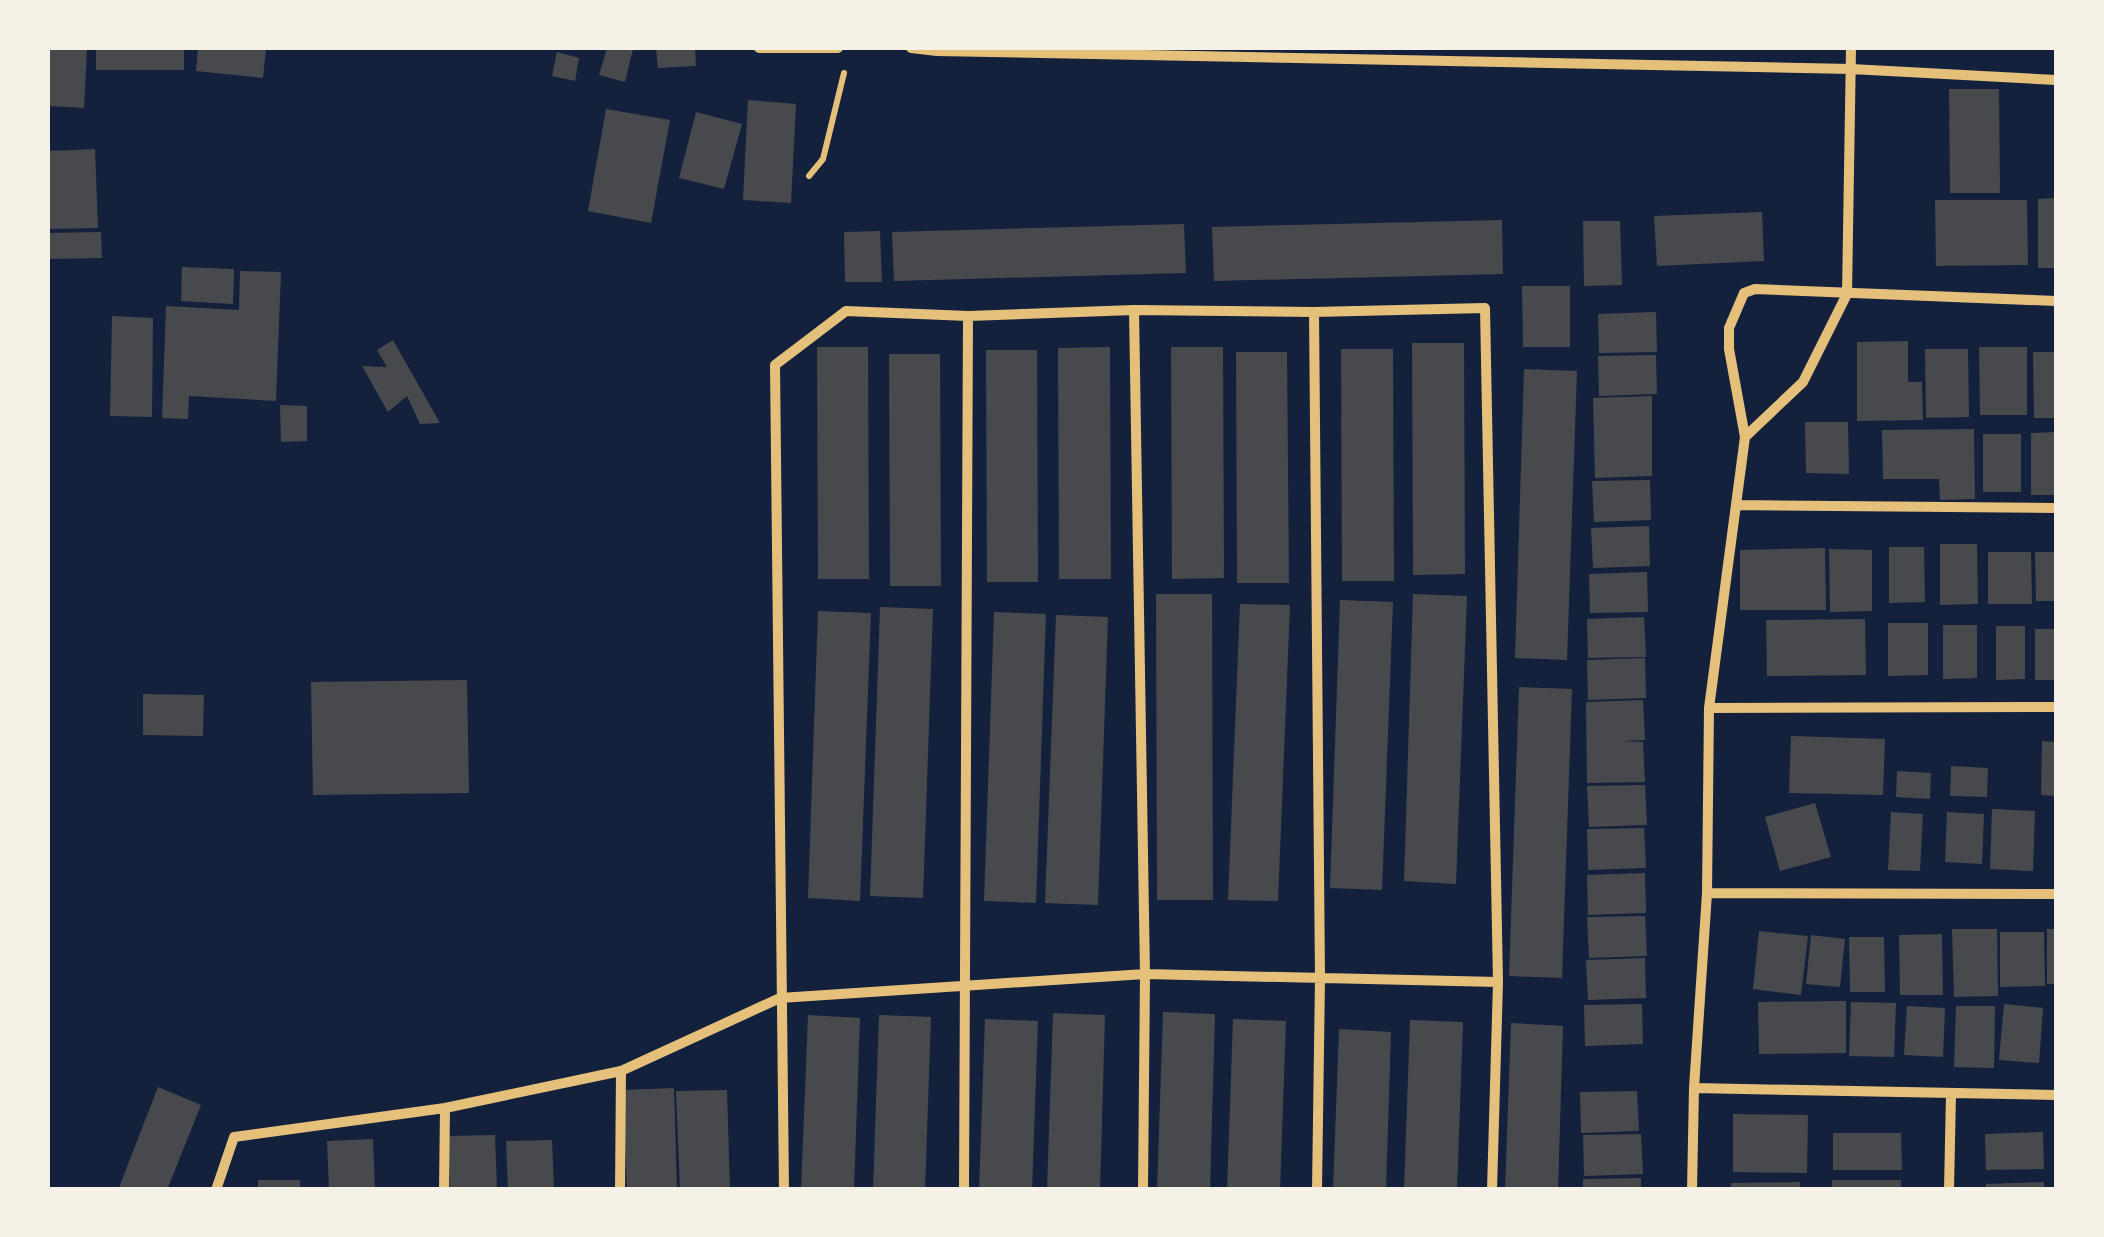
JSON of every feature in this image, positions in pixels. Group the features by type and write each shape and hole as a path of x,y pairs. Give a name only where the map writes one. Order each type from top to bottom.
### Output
{"street":[{"path":"759,48 838,48"},
{"path":"911,48 1852,68 2056,80"},
{"path":"1745,437 1803,382 1846,294 1851,48"},
{"path":"1692,1190 1706,892 1709,708 1745,437 1729,348 1729,328 1740,298 1755,289 2056,301"},
{"path":"784,1190 775,365 846,311 968,316 1134,310 1314,312 1485,308 1498,982 1492,1190"},
{"path":"1134,310 1145,974 1143,1190"},
{"path":"1314,312 1320,978 1317,1190"},
{"path":"964,1190 968,316"},
{"path":"1736,505 2056,508"},
{"path":"1709,708 2056,707"},
{"path":"1706,892 2056,894"},
{"path":"216,1190 234,1137 445,1108 621,1071 780,998 1145,974 1498,982"},
{"path":"620,1190 621,1071"},
{"path":"1694,1088 2056,1095"},
{"path":"1949,1190 1951,1094"},
{"path":"444,1190 445,1108"}],"path":[{"path":"809,176 823,160 827,148 846,63"}],"building":[{"path":"48,48 87,48 84,108 48,106"},
{"path":"96,48 184,48 184,70 96,70"},
{"path":"198,48 266,48 263,78 196,71"},
{"path":"607,48 633,49 625,82 599,75"},
{"path":"656,48 695,48 696,66 658,68"},
{"path":"557,52 579,58 575,81 552,76"},
{"path":"1949,89 1999,89 2000,193 1950,193"},
{"path":"748,100 796,104 791,203 743,200"},
{"path":"606,109 670,120 651,223 588,211"},
{"path":"696,112 742,124 724,189 679,178"},
{"path":"95,149 98,228 49,229 48,151"},
{"path":"2056,198 2056,268 2038,268 2038,199"},
{"path":"1935,200 2027,200 2028,265 1936,266"},
{"path":"1762,212 1764,261 1657,266 1654,216"},
{"path":"1502,220 1503,274 1214,281 1212,227"},
{"path":"1583,221 1620,221 1622,285 1584,286"},
{"path":"1184,224 1186,273 894,281 892,232"},
{"path":"880,231 882,282 845,282 844,232"},
{"path":"101,232 102,258 49,259 48,233"},
{"path":"182,267 234,269 233,304 181,301"},
{"path":"240,271 281,272 276,401 189,396 188,419 162,418 166,306 239,310"},
{"path":"1522,286 1570,286 1570,347 1523,347"},
{"path":"1656,312 1657,352 1599,353 1598,314"},
{"path":"112,316 153,318 152,417 110,416"},
{"path":"393,340 440,423 420,424 407,396 388,412 362,366 387,367 377,350"},
{"path":"1908,341 1908,382 1922,382 1923,420 1857,421 1857,342"},
{"path":"1412,343 1464,343 1465,574 1413,575"},
{"path":"817,347 868,347 869,579 818,579"},
{"path":"1110,347 1111,579 1059,579 1058,348"},
{"path":"1171,347 1223,347 1224,578 1172,579"},
{"path":"1979,347 2027,347 2027,415 1980,415"},
{"path":"1341,349 1393,349 1394,581 1342,581"},
{"path":"1925,349 1968,349 1969,417 1926,418"},
{"path":"986,350 1037,350 1038,582 987,582"},
{"path":"1236,352 1287,352 1289,583 1237,583"},
{"path":"2033,352 2056,352 2056,418 2034,418"},
{"path":"889,354 940,354 941,586 890,586"},
{"path":"1656,355 1657,394 1599,396 1598,356"},
{"path":"1524,369 1577,371 1567,660 1515,658"},
{"path":"1652,396 1652,476 1595,478 1593,398"},
{"path":"280,405 307,406 307,441 281,442"},
{"path":"1805,422 1848,422 1849,474 1806,473"},
{"path":"1974,429 1975,499 1940,500 1939,479 1883,479 1882,430"},
{"path":"2056,432 2056,495 2031,495 2031,433"},
{"path":"1983,434 2021,434 2021,492 1983,492"},
{"path":"1650,480 1651,520 1594,522 1592,481"},
{"path":"1649,526 1650,566 1593,568 1591,528"},
{"path":"1940,544 1977,544 1978,604 1940,605"},
{"path":"1889,547 1924,547 1925,602 1889,603"},
{"path":"1825,548 1826,610 1740,610 1740,550"},
{"path":"1829,549 1872,550 1872,611 1830,612"},
{"path":"1988,552 2031,552 2032,604 1988,604"},
{"path":"2035,552 2056,552 2056,601 2036,601"},
{"path":"1647,572 1648,612 1590,613 1589,574"},
{"path":"1156,594 1212,594 1213,900 1157,900"},
{"path":"1413,594 1467,596 1456,884 1404,881"},
{"path":"1340,600 1393,602 1382,890 1330,888"},
{"path":"1240,604 1290,605 1278,901 1228,900"},
{"path":"880,607 933,609 923,898 870,896"},
{"path":"818,611 871,613 860,901 808,898"},
{"path":"994,612 1046,614 1036,903 984,901"},
{"path":"1056,615 1108,617 1098,905 1045,903"},
{"path":"1644,617 1646,657 1588,658 1587,619"},
{"path":"1865,619 1866,675 1767,676 1766,620"},
{"path":"1888,623 1928,623 1928,675 1888,676"},
{"path":"1943,625 1977,625 1977,678 1943,679"},
{"path":"1996,626 2025,626 2025,679 1996,680"},
{"path":"2035,629 2056,629 2056,680 2035,680"},
{"path":"1645,658 1646,698 1588,700 1587,660"},
{"path":"467,680 469,793 313,795 311,682"},
{"path":"1519,687 1572,689 1562,978 1509,976"},
{"path":"143,694 204,695 203,736 143,735"},
{"path":"1643,700 1645,740 1622,741 1643,742 1645,782 1587,783 1586,702"},
{"path":"1791,736 1885,739 1883,795 1789,793"},
{"path":"2042,741 2056,742 2056,796 2041,795"},
{"path":"1951,766 1988,768 1987,797 1950,796"},
{"path":"1897,771 1931,773 1930,799 1896,797"},
{"path":"1645,785 1647,825 1589,827 1587,786"},
{"path":"1815,803 1831,857 1780,871 1765,817"},
{"path":"1992,809 2035,811 2033,871 1990,869"},
{"path":"1891,812 1923,814 1920,871 1888,870"},
{"path":"1947,812 1984,814 1982,864 1945,862"},
{"path":"1644,828 1646,868 1588,870 1587,829"},
{"path":"1645,873 1646,913 1588,915 1587,875"},
{"path":"1645,916 1647,956 1589,958 1587,917"},
{"path":"1952,929 1997,929 1998,996 1954,997"},
{"path":"2047,929 2056,929 2056,984 2047,984"},
{"path":"1759,931 1808,936 1801,995 1753,989"},
{"path":"2000,932 2044,932 2045,986 2000,987"},
{"path":"1942,934 1943,995 1900,995 1899,935"},
{"path":"1811,935 1845,939 1840,987 1806,984"},
{"path":"1849,937 1884,937 1885,992 1850,992"},
{"path":"1645,958 1646,998 1588,1000 1586,960"},
{"path":"1846,1001 1846,1053 1759,1054 1758,1002"},
{"path":"1851,1002 1896,1003 1894,1057 1849,1056"},
{"path":"1642,1004 1643,1044 1585,1046 1584,1005"},
{"path":"2004,1004 2043,1008 2039,1063 1999,1060"},
{"path":"1907,1006 1945,1008 1943,1057 1904,1055"},
{"path":"1956,1006 1995,1006 1994,1068 1954,1067"},
{"path":"1163,1012 1215,1014 1210,1190 1157,1190"},
{"path":"1053,1013 1105,1015 1100,1190 1047,1190"},
{"path":"808,1015 860,1018 854,1190 801,1190"},
{"path":"879,1015 931,1017 925,1190 873,1190"},
{"path":"985,1019 1038,1021 1032,1190 979,1190"},
{"path":"1233,1019 1286,1021 1280,1190 1227,1190"},
{"path":"1410,1020 1463,1022 1457,1190 1404,1190"},
{"path":"1511,1023 1563,1026 1558,1190 1505,1190"},
{"path":"1339,1029 1391,1032 1386,1190 1333,1190"},
{"path":"158,1087 201,1105 167,1190 118,1190"},
{"path":"674,1088 677,1190 627,1190 623,1090"},
{"path":"727,1090 730,1190 680,1190 676,1091"},
{"path":"1637,1091 1639,1131 1581,1133 1580,1092"},
{"path":"1733,1114 1808,1115 1807,1173 1733,1172"},
{"path":"2043,1132 2044,1169 1986,1170 1985,1134"},
{"path":"1833,1133 1901,1133 1902,1170 1833,1170"},
{"path":"1641,1134 1643,1174 1584,1176 1583,1135"},
{"path":"495,1135 497,1190 450,1190 448,1136"},
{"path":"373,1139 375,1190 329,1190 327,1141"},
{"path":"552,1140 554,1190 508,1190 506,1141"},
{"path":"1641,1178 1641,1190 1583,1190 1583,1179"},
{"path":"258,1180 300,1180 300,1190 258,1190"},
{"path":"1832,1180 1901,1180 1901,1190 1832,1190"},
{"path":"1800,1182 1800,1190 1731,1190 1731,1183"},
{"path":"2044,1182 2044,1190 1986,1190 1986,1184"}]}
